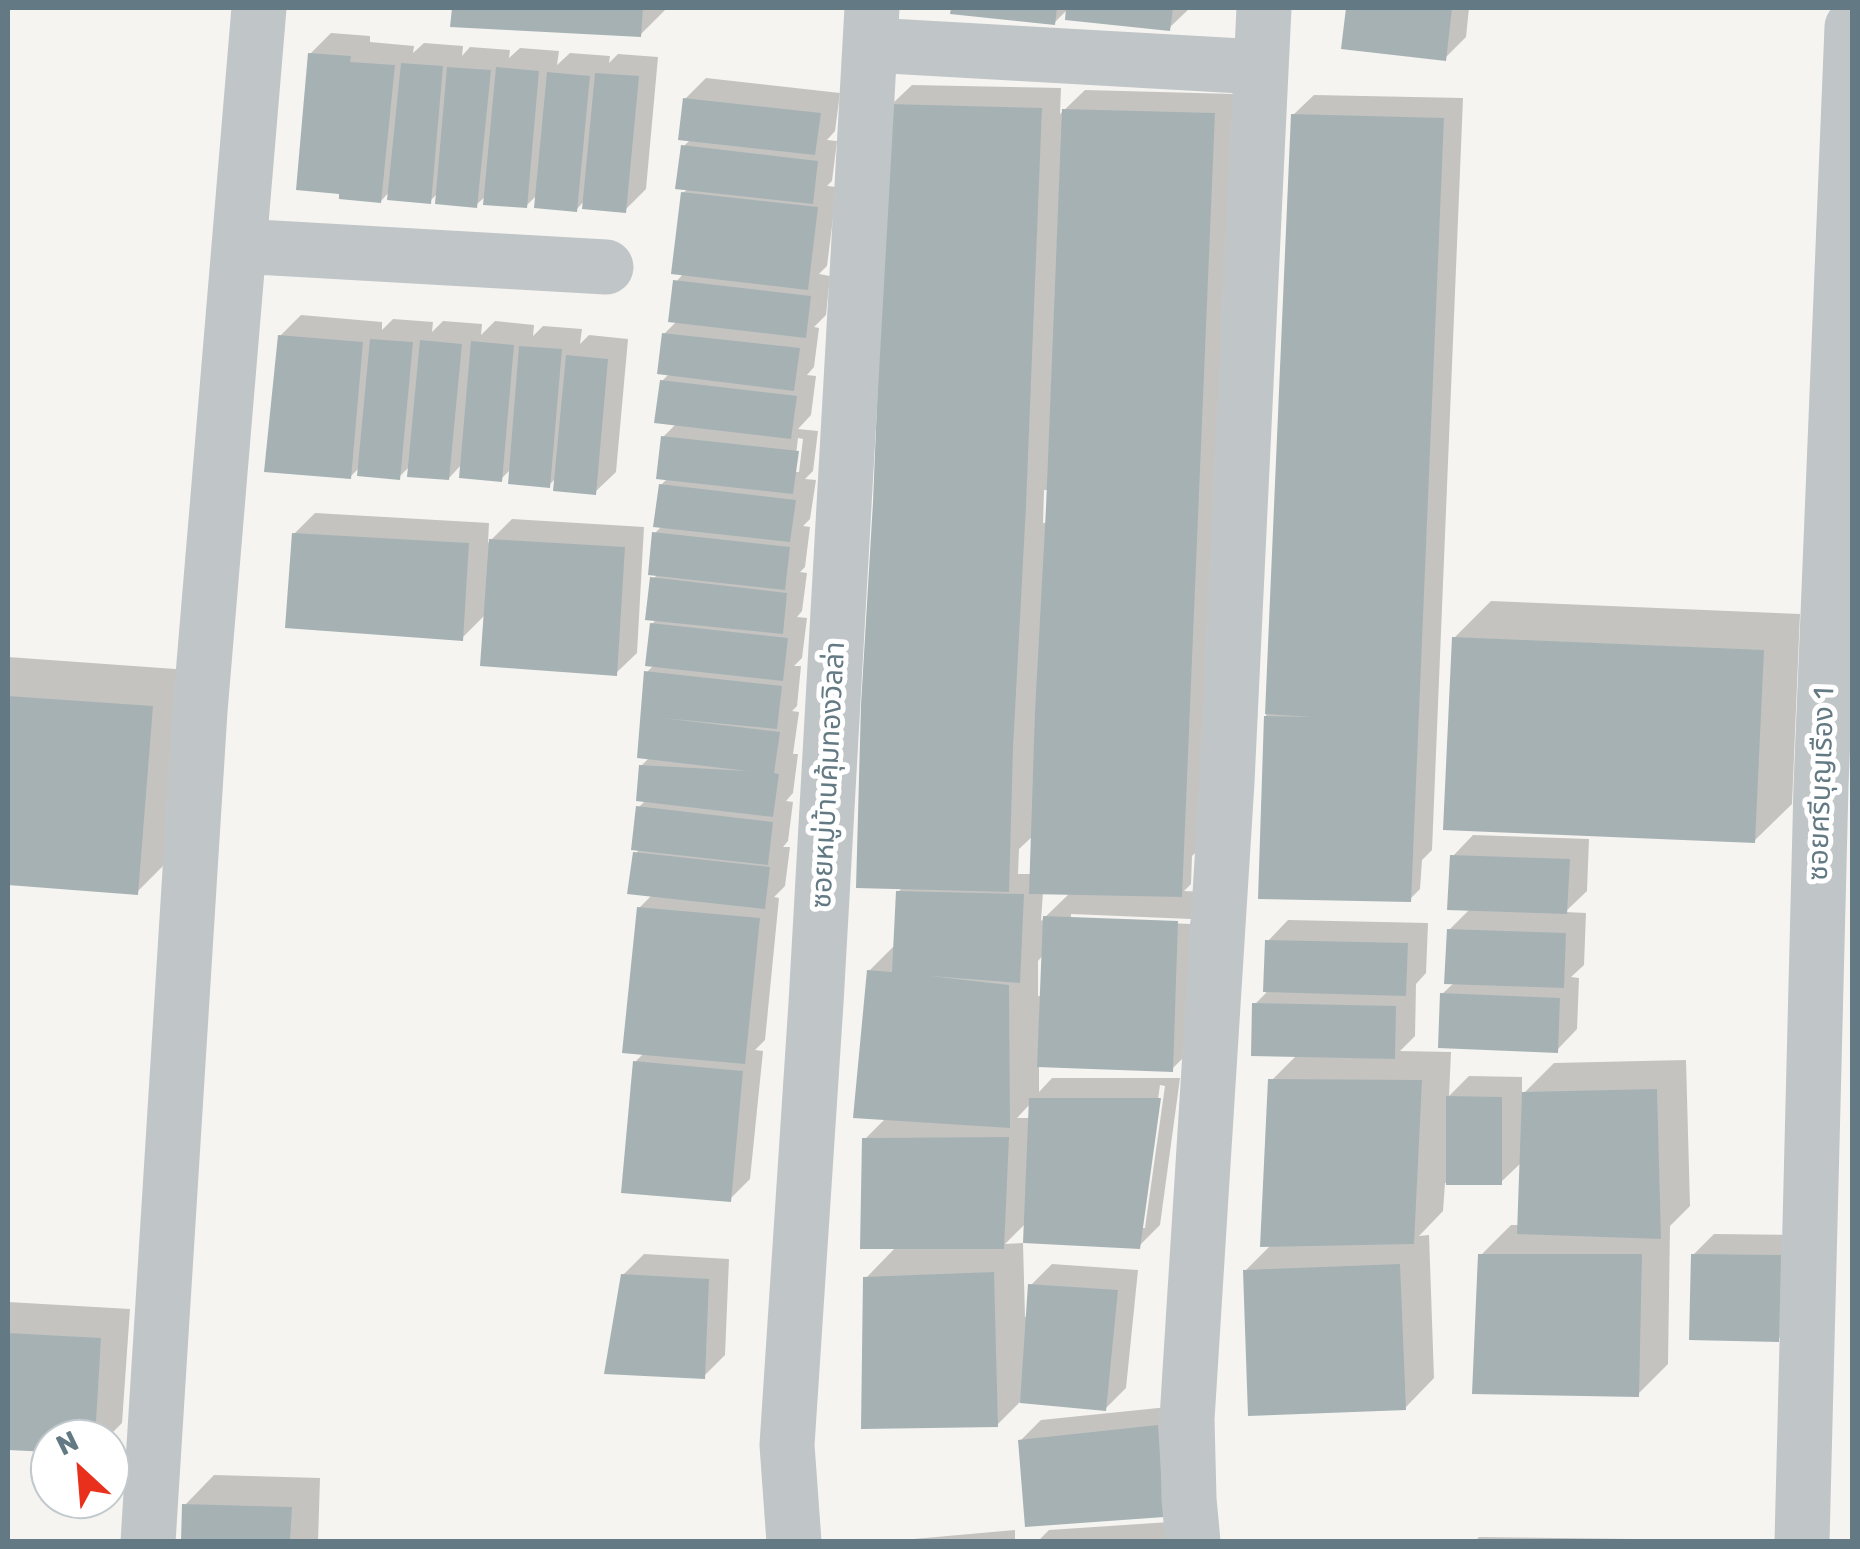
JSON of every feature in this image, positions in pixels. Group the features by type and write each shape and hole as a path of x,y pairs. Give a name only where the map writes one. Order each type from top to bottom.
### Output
{"street":[{"path":"148,1542 200,711 259,8"},
{"path":"1193,1542 1187,1419 1226,782 1264,8"},
{"path":"872,26 1259,67"},
{"name":"ซอยหมู่บ้านคุ้มทองวิลล่า","path":"794,1542 786,1444 817,983 872,26"},
{"name":"ซอยศรีบุญเรือง 1","path":"1802,1542 1821,786 1852,27"},
{"path":"239,246 606,267"}],"building":[{"path":"452,8 643,8 641,37 450,27"},
{"path":"951,8 1057,8 1055,25 950,14"},
{"path":"1066,8 1173,8 1170,31 1065,20"},
{"path":"1346,8 1452,8 1446,61 1341,49"},
{"path":"308,53 351,56 350,62 395,65 381,203 296,190"},
{"path":"401,63 443,66 431,204 387,200"},
{"path":"447,67 491,70 477,208 435,204"},
{"path":"496,67 539,71 527,208 483,205"},
{"path":"547,72 590,76 577,212 534,208"},
{"path":"595,73 639,76 626,213 582,209"},
{"path":"683,98 821,113 815,155 678,140"},
{"path":"889,104 1042,108 1009,892 856,888"},
{"path":"1062,109 1215,113 1182,897 1029,894"},
{"path":"1291,114 1444,118 1411,902 1258,899 1264,716 1312,717 1265,714"},
{"path":"681,145 818,161 813,204 675,189"},
{"path":"681,192 818,207 808,290 671,274"},
{"path":"673,280 811,296 806,338 668,322"},
{"path":"662,333 800,348 794,391 657,374"},
{"path":"278,335 363,342 351,479 264,472"},
{"path":"370,339 413,342 400,480 357,476"},
{"path":"420,340 462,344 449,480 407,477"},
{"path":"471,341 514,345 502,482 459,478"},
{"path":"519,346 562,349 550,488 508,484"},
{"path":"566,355 608,359 596,495 553,491"},
{"path":"660,380 797,396 791,439 654,423"},
{"path":"661,436 799,451 793,494 656,479"},
{"path":"659,484 796,500 790,542 653,527"},
{"path":"652,532 790,547 785,590 648,575"},
{"path":"292,533 469,543 463,641 285,628"},
{"path":"489,539 625,547 617,676 480,666"},
{"path":"650,577 787,593 783,634 645,620"},
{"path":"650,623 788,638 783,681 645,666"},
{"path":"1452,637 1764,650 1755,843 1443,830"},
{"path":"644,671 782,686 777,729 663,718 780,732 773,817 636,801 639,765 748,771 637,758"},
{"path":"8,696 153,706 138,895 8,885"},
{"path":"636,806 773,822 768,865 631,850"},
{"path":"633,852 770,867 765,909 627,894"},
{"path":"1450,855 1570,859 1567,914 1447,910"},
{"path":"896,891 1024,894 1020,983 930,976 1009,985 1010,1128 853,1118 867,970 892,972"},
{"path":"637,907 760,918 745,1064 622,1053"},
{"path":"1043,916 1178,921 1173,1072 1037,1067"},
{"path":"1447,929 1566,933 1564,988 1444,984"},
{"path":"1265,940 1408,943 1406,996 1263,992"},
{"path":"1440,993 1560,998 1558,1053 1438,1048"},
{"path":"1252,1003 1396,1006 1395,1059 1251,1056"},
{"path":"633,1061 743,1071 731,1202 621,1193"},
{"path":"1268,1079 1422,1080 1414,1244 1260,1247"},
{"path":"1657,1089 1661,1239 1517,1234 1522,1092"},
{"path":"1446,1096 1502,1097 1502,1185 1446,1185"},
{"path":"1029,1098 1161,1098 1140,1249 1023,1243"},
{"path":"1009,1137 1004,1249 860,1249 862,1138"},
{"path":"1478,1254 1642,1254 1639,1397 1472,1394"},
{"path":"1691,1254 1781,1255 1779,1342 1689,1340"},
{"path":"1400,1264 1406,1410 1248,1416 1243,1270"},
{"path":"994,1272 998,1427 861,1429 863,1277"},
{"path":"621,1274 709,1279 705,1379 604,1374"},
{"path":"1028,1284 1118,1290 1106,1411 1020,1403"},
{"path":"8,1333 101,1338 96,1419 30,1419 30,1451 8,1450"},
{"path":"1158,1425 1164,1517 1025,1527 1018,1440"},
{"path":"182,1504 292,1507 290,1542 181,1542"}]}
